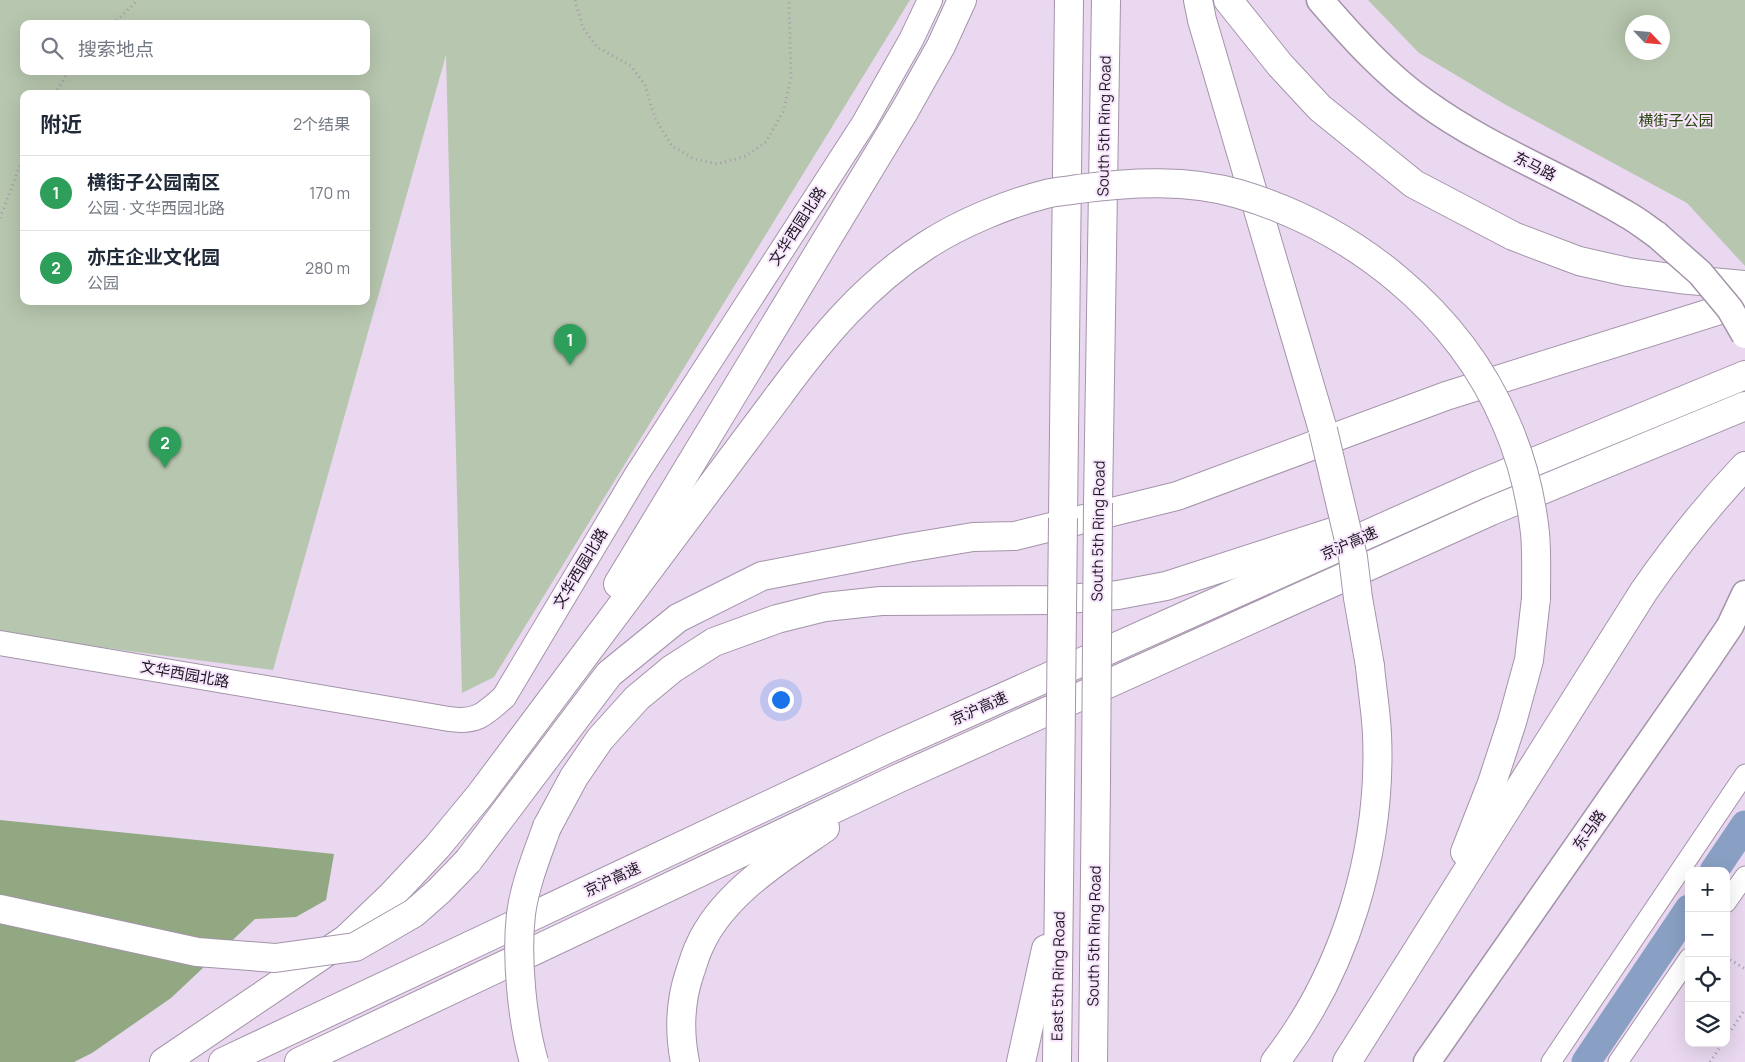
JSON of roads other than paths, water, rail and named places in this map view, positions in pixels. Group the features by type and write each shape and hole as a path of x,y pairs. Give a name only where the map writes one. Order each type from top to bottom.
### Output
{"highway":[{"path":"533,725 905,110 941,46 962,0"},
{"path":"1021,1062 1059,891 1068,0"},
{"name":"South 5th Ring Road","path":"1093,1062 1098,502 1106,0"},
{"path":"1198,0 1324,430 1354,557 1358,598 1370,666 1377,734 1377,771 1373,816 1367,858 1356,906 1317,998 1289,1045 1275,1062"},
{"path":"1228,0 1280,65 1320,108 1414,184 1513,236 1579,261 1628,272 1745,285"},
{"path":"164,1062 346,939 392,896 437,847 480,795 533,725 813,349 884,276 929,244 1010,206 1048,194 1094,187 1144,184 1188,185 1238,194 1298,216 1338,237 1374,261 1415,294 1450,332 1481,374 1507,423 1522,468 1535,533 1536,598 1528,660 1512,722 1492,783 1465,852 1417,950"},
{"path":"0,909 197,952 275,958 355,946 414,913 468,861 609,674 678,618 762,576 972,537 1015,536 1177,496 1446,396 1745,302"},
{"name":"京沪高速","path":"223,1062 885,750 1480,484 1745,375"},
{"name":"京沪高速","path":"299,1062 897,780 1491,511 1745,406"},
{"path":"1347,1062 1644,591 1675,546 1705,509 1745,466"},
{"path":"534,1062 522,988 520,963 521,914 531,870 547,827 574,777 600,739 637,698 672,669 714,642 777,619 825,607 881,601 1055,600 1118,595 1166,586 1480,484"},
{"path":"686,1062 682,1049 681,1017 686,985 699,946 716,920 739,893 769,866 897,780"},
{"name":"East 5th Ring Road","path":"1057,1062 1059,891"}],"main road":[{"name":"东马路","path":"1320,0 1358,42 1425,103 1505,151 1626,214 1657,235 1700,273 1730,309 1745,335"},
{"name":"东马路","path":"1427,1062 1705,663 1730,626 1745,594"}],"street":[{"name":"文华西园北路","path":"0,643 463,721 476,719 488,711 504,697 637,474 864,123 911,40 930,0"},
{"path":"1551,1062 1745,774"},
{"path":"1730,897 1745,876"},
{"path":"1618,1062 1685,964"}],"waterway":[{"path":"1717,867 1745,825"},
{"path":"1586,1062 1687,912"}],"place":[{"name":"横街子公园南区","path":"570,365"},
{"name":"亦庄企业文化园","path":"165,468"}],"park label":[{"name":"横街子公园","path":"1676,120"}]}
